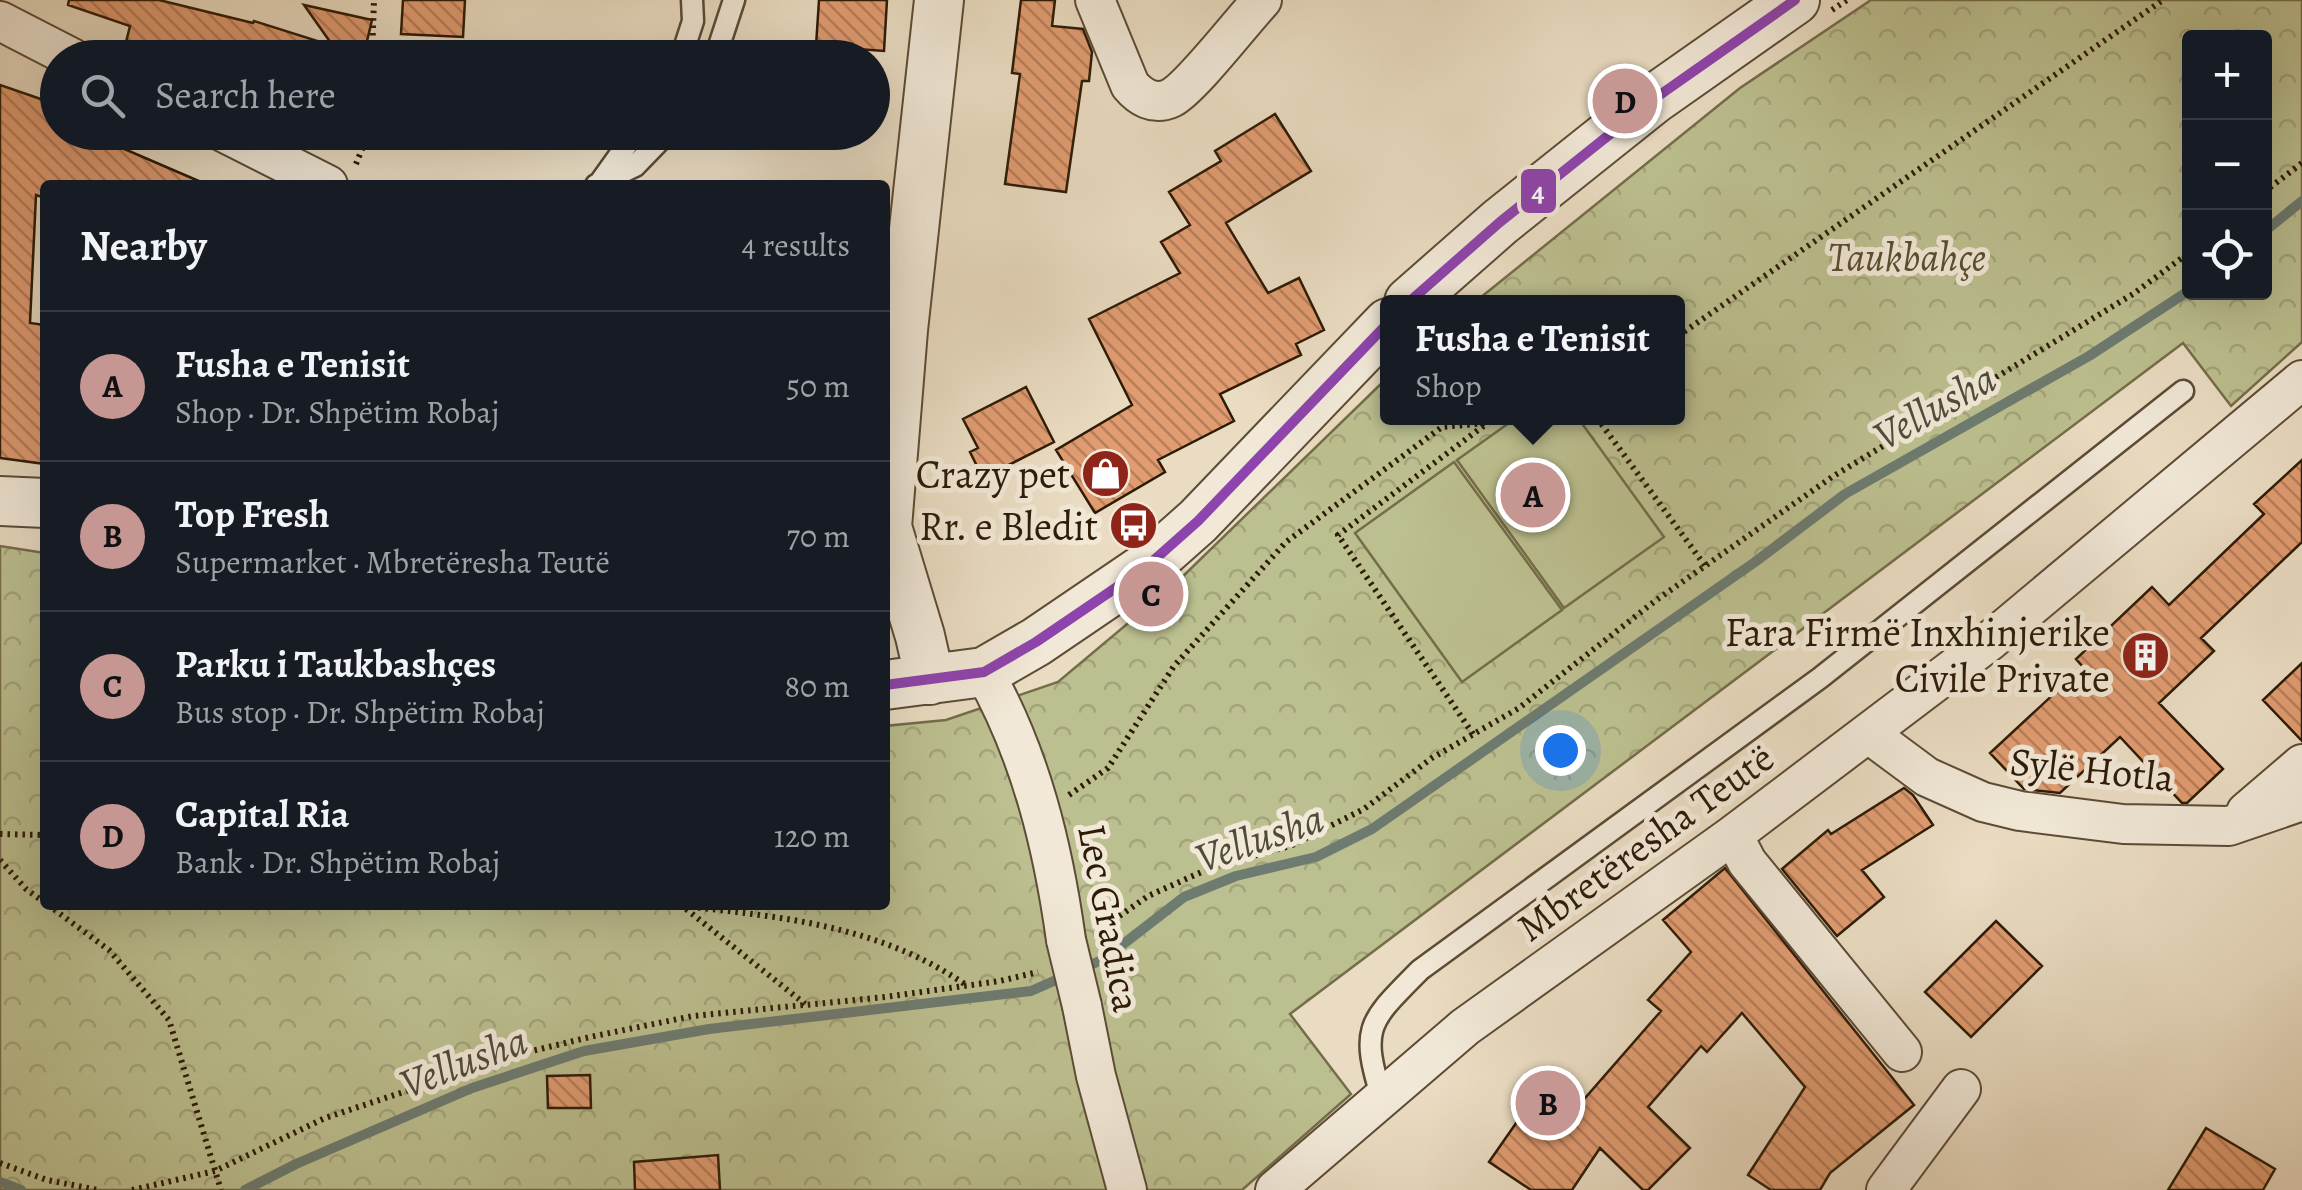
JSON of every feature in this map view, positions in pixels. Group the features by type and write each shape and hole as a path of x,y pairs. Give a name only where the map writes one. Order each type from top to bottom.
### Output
{"street":[{"path":"890,502 903,330 938,0"},
{"path":"1094,0 1130,85 1140,96 1155,101 1171,98 1188,82 1262,0"},
{"path":"1418,295 1500,222 1654,99 1794,0"},
{"path":"0,22 40,42"},
{"path":"271,150 341,176"},
{"path":"890,544 907,682 984,672 1036,642 1145,568 1198,521 1380,331"},
{"name":"Mbretëresha Teutë","path":"1275,1190 1465,1027 1732,835 1991,640 2302,380"},
{"path":"0,501 40,502"},
{"name":"Lec Gradica","path":"984,672 1043,812 1068,952 1127,1190"},
{"name":"Sylë Hotla","path":"1868,734 1928,778 1983,802 2020,811 2123,824 2229,826 2302,801"},
{"path":"2229,826 2302,764"},
{"path":"1732,835 1747,862 1902,1052"},
{"path":"1886,1190 1961,1088"}],"lane":[{"path":"687,40 694,22 692,0"},
{"path":"721,40 734,0"},
{"path":"601,180 623,150"},
{"path":"606,180 635,166 651,150"},
{"path":"1382,1098 1371,1062 1369,1036 1379,1012 1420,970 1820,678 2183,391"}],"path":[{"path":"373,40 374,0"},
{"path":"1685,331 2164,0"},
{"path":"341,176 357,150"},
{"path":"2272,186 2302,163"},
{"path":"132,1190 214,1170 325,1118 516,1055 693,1016 1000,981 1068,952 1092,956 1094,933 1148,896 1215,866 1290,846 1364,810 1432,758 1519,708 1655,601 1832,478 2132,294 2182,258"},
{"path":"1043,812 1108,768 1174,666 1286,542 1442,428 1469,425"},
{"path":"1473,734 1338,535 1484,425"},
{"path":"1602,425 1706,567"},
{"path":"0,834 40,836"},
{"path":"0,860 40,900"},
{"path":"54,910 108,950 168,1020 220,1190"},
{"path":"687,910 807,1006"},
{"path":"715,910 805,921 872,936 937,965 966,984"},
{"path":"0,1163 47,1180 98,1190"}],"green space":[{"name":"Taukbahçe","path":"1871,0 2302,0 2302,342 2231,406 2183,343 1290,1014 1351,1094 1242,1190 0,1190 0,546 40,552 40,910 890,910 890,726 946,720 1058,682 1176,583 1380,385 1380,425 1685,425 1685,295 1484,295 1740,88"},
{"path":"1506,425 1583,425 1664,537 1564,608 1457,460"},
{"path":"1454,462 1562,610 1462,682 1355,533"}],"building":[{"path":"69,0 159,0 254,21 314,40 126,40 130,26 68,5"},
{"path":"403,0 465,0 463,37 401,34"},
{"path":"819,0 887,0 885,40 816,40"},
{"path":"1021,0 1055,0 1052,26 1083,29 1092,52 1089,81 1082,81 1066,192 1005,184 1020,74 1012,73"},
{"path":"304,5 372,20 367,40 329,40"},
{"path":"0,85 40,99 40,150 127,150 196,180 40,180 30,323 40,324 40,463 0,458"},
{"path":"1275,114 1311,171 1226,223 1268,293 1299,278 1324,330 1296,344 1301,355 1220,394 1234,421 1158,460 1165,472 1095,513 1056,450 1132,405 1089,319 1180,273 1161,242 1190,225 1169,192 1221,161 1215,151"},
{"path":"1026,387 1054,442 983,478 970,452 978,448 963,419"},
{"path":"2302,460 2302,542 2201,638 2214,651 2159,703 2223,769 2187,803 2182,803 2120,737 2060,793 2024,789 1990,753 2083,667 2076,659 2152,587 2169,605 2264,514 2254,504"},
{"path":"2302,663 2302,741 2263,700"},
{"path":"1904,788 1933,825 1862,870 1884,897 1837,936 1782,869 1828,830 1831,834"},
{"path":"1725,868 1914,1105 1830,1173 1820,1190 1771,1190 1748,1175 1805,1087 1742,1013 1707,1052 1701,1046 1648,1107 1690,1148 1648,1190 1643,1190 1600,1148 1572,1190 1531,1190 1489,1162 1521,1116 1551,1137 1661,1011 1648,1000 1691,952 1663,920"},
{"path":"1996,921 2042,966 1971,1037 1925,992"},
{"path":"590,1075 591,1108 548,1108 547,1076"},
{"path":"2206,1128 2275,1169 2263,1190 2168,1190"},
{"path":"718,1155 720,1190 635,1190 634,1162"}],"waterway":[{"name":"Vellusha","path":"2272,225 2302,201"},
{"name":"Vellusha","path":"245,1190 472,1088 584,1051 709,1029 1031,991 1104,959 1184,897 1236,876 1316,857 1372,829 1755,562 1845,494 2089,356 2182,295"},
{"name":"Vellusha","path":"0,1182 21,1190"}],"transit line":[{"name":"4","path":"1417,295 1500,222 1654,99 1795,0"},
{"name":"4","path":"890,684 984,672 1036,642 1145,568 1198,521 1380,331"}],"place":[{"name":"Capital Ria","path":"1625,101"},
{"name":"Crazy pet","path":"1105,474"},
{"name":"Fusha e Tenisit","path":"1533,495"},
{"name":"Rr. e Bledit","path":"1133,526"},
{"name":"Parku i Taukbashçes","path":"1151,594"},
{"name":"Fara Firmë Inxhinjerike Civile Private","path":"2145,655"},
{"name":"Top Fresh","path":"1548,1103"}]}
